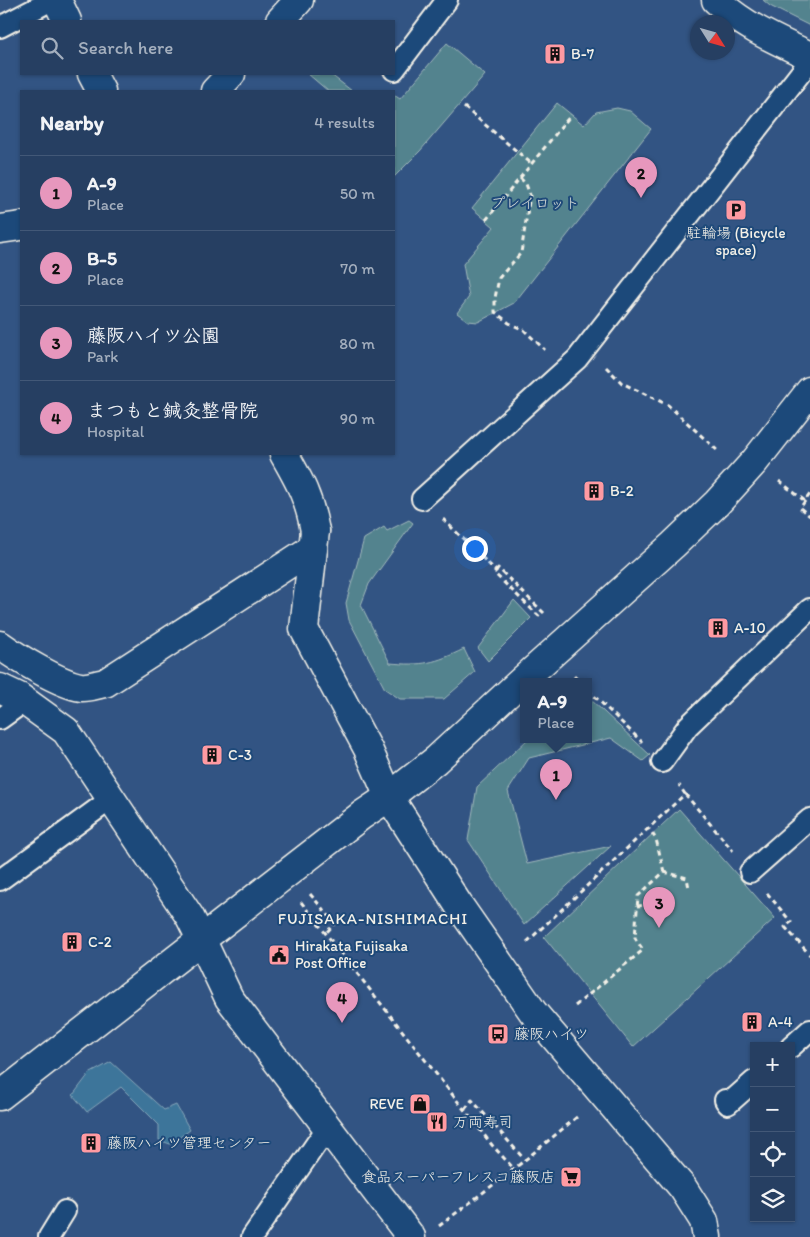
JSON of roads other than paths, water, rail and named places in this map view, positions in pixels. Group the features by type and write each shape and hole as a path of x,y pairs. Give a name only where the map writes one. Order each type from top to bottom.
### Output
{"street":[{"path":"57,0 67,20"},
{"path":"281,20 299,0"},
{"path":"716,0 730,13 760,33 810,56"},
{"path":"93,75 100,90"},
{"path":"216,90 230,75"},
{"path":"0,229 20,226"},
{"path":"525,678 711,509 755,461 810,391"},
{"path":"285,455 304,487 311,509 314,539 304,629 368,748 388,797 458,904 533,1012 684,1188 704,1221 707,1237"},
{"path":"0,646 16,657 62,680 82,687 105,683 314,539"},
{"path":"0,1096 362,815 436,760 520,682"},
{"path":"0,688 25,701 66,731 190,917 229,998 327,1128 422,1234"}],"lane":[{"path":"0,27 52,0"},
{"path":"395,69 447,0"},
{"path":"422,499 577,359 810,60"},
{"path":"662,762 688,726 810,609"},
{"path":"0,719 25,701"},
{"path":"0,880 111,799"},
{"path":"750,872 810,819"},
{"path":"795,1043 810,1030"},
{"path":"725,1100 728,1104 750,1085"},
{"path":"252,1237 327,1128"},
{"path":"49,1237 65,1211"}],"water":[{"path":"111,1062 164,1110 176,1105 190,1130 170,1144 159,1140 159,1125 121,1087 87,1112 73,1095 89,1074"}],"place":[{"name":"B-7","path":"555,54"},
{"name":"B-5","path":"641,198"},
{"name":"駐輪場 (Bicycle space)","path":"736,210"},
{"name":"B-2","path":"594,491"},
{"name":"A-10","path":"718,628"},
{"name":"C-3","path":"212,755"},
{"name":"A-9","path":"556,800"},
{"name":"藤阪ハイツ公園","path":"659,928"},
{"name":"C-2","path":"72,942"},
{"name":"Hirakata Fujisaka Post Office","path":"279,955"},
{"name":"A-4","path":"752,1022"},
{"name":"まつもと鍼灸整骨院","path":"342,1023"},
{"name":"藤阪ハイツ","path":"498,1034"},
{"name":"REVE","path":"420,1104"},
{"name":"万両寿司","path":"437,1122"},
{"name":"藤阪ハイツ管理センター","path":"91,1143"},
{"name":"食品スーパーフレスコ藤阪店","path":"571,1177"}],"district":[{"name":"FUJISAKA-NISHIMACHI","path":"373,918"}],"park label":[{"name":"プレイロット","path":"535,203"}]}
